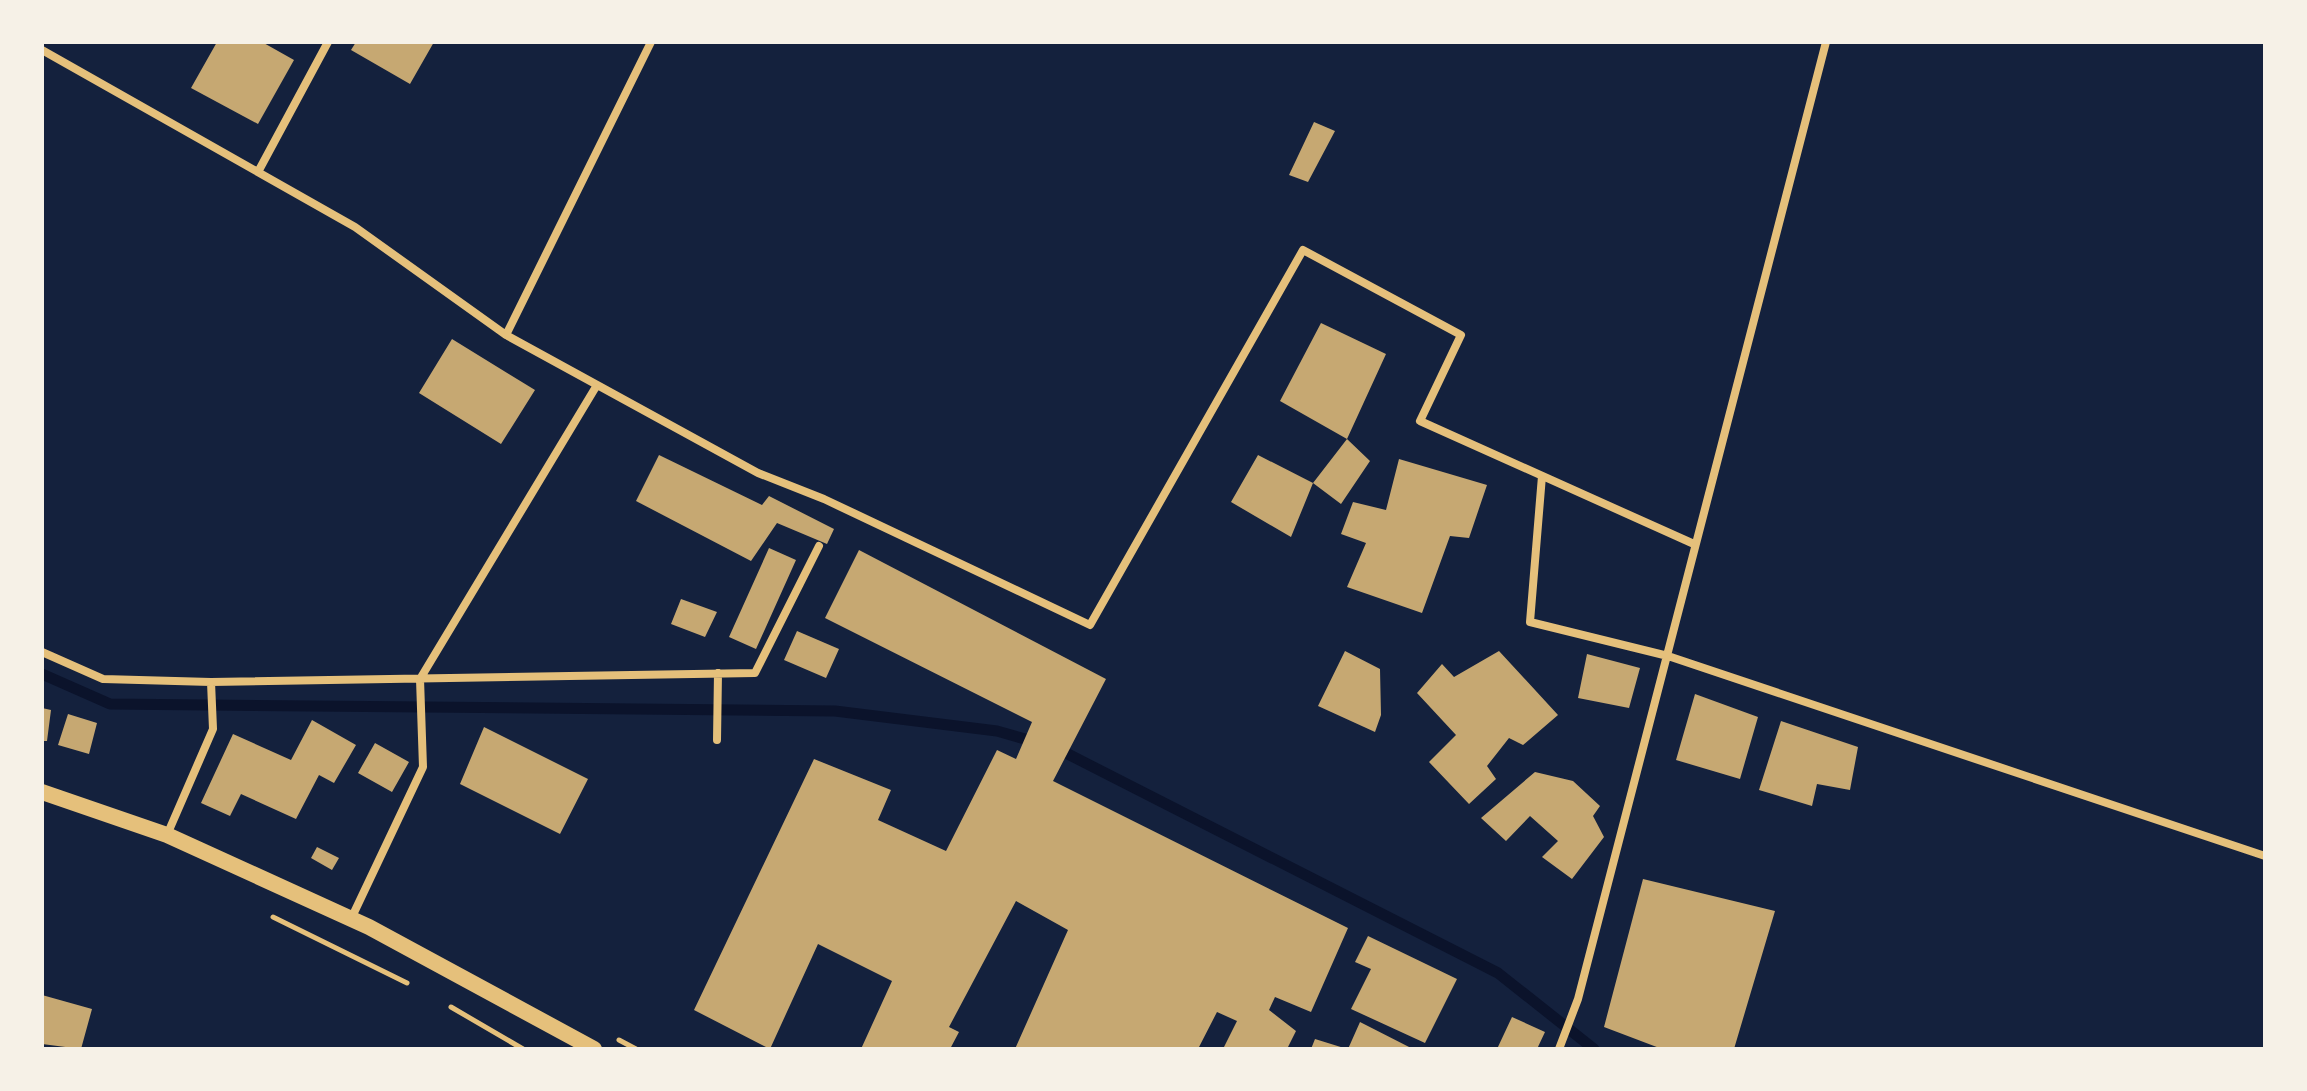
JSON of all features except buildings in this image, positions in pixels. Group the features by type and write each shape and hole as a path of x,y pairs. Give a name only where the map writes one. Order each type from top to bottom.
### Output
{"main road":[{"path":"42,792 167,835 351,919 594,1049"}],"street":[{"path":"258,172 328,42"},
{"path":"506,335 651,42"},
{"path":"1559,1049 1578,999 1826,42"},
{"path":"42,50 355,227 506,335 597,385 758,473 824,499 1090,625 1303,250 1461,335 1420,421 1694,544"},
{"path":"351,919 423,767 420,679 597,385"},
{"path":"1542,476 1530,622 1668,656 2265,856"},
{"path":"42,652 103,679 211,682 755,673 819,546"},
{"path":"717,740 718,673"},
{"path":"167,835 213,729 211,682"}],"path":[{"path":"259,910 412,985"},
{"path":"438,999 523,1049"}],"waterway":[{"path":"42,674 110,704 835,711 997,731 1039,743"},
{"path":"1056,748 1498,973 1594,1049"}]}
